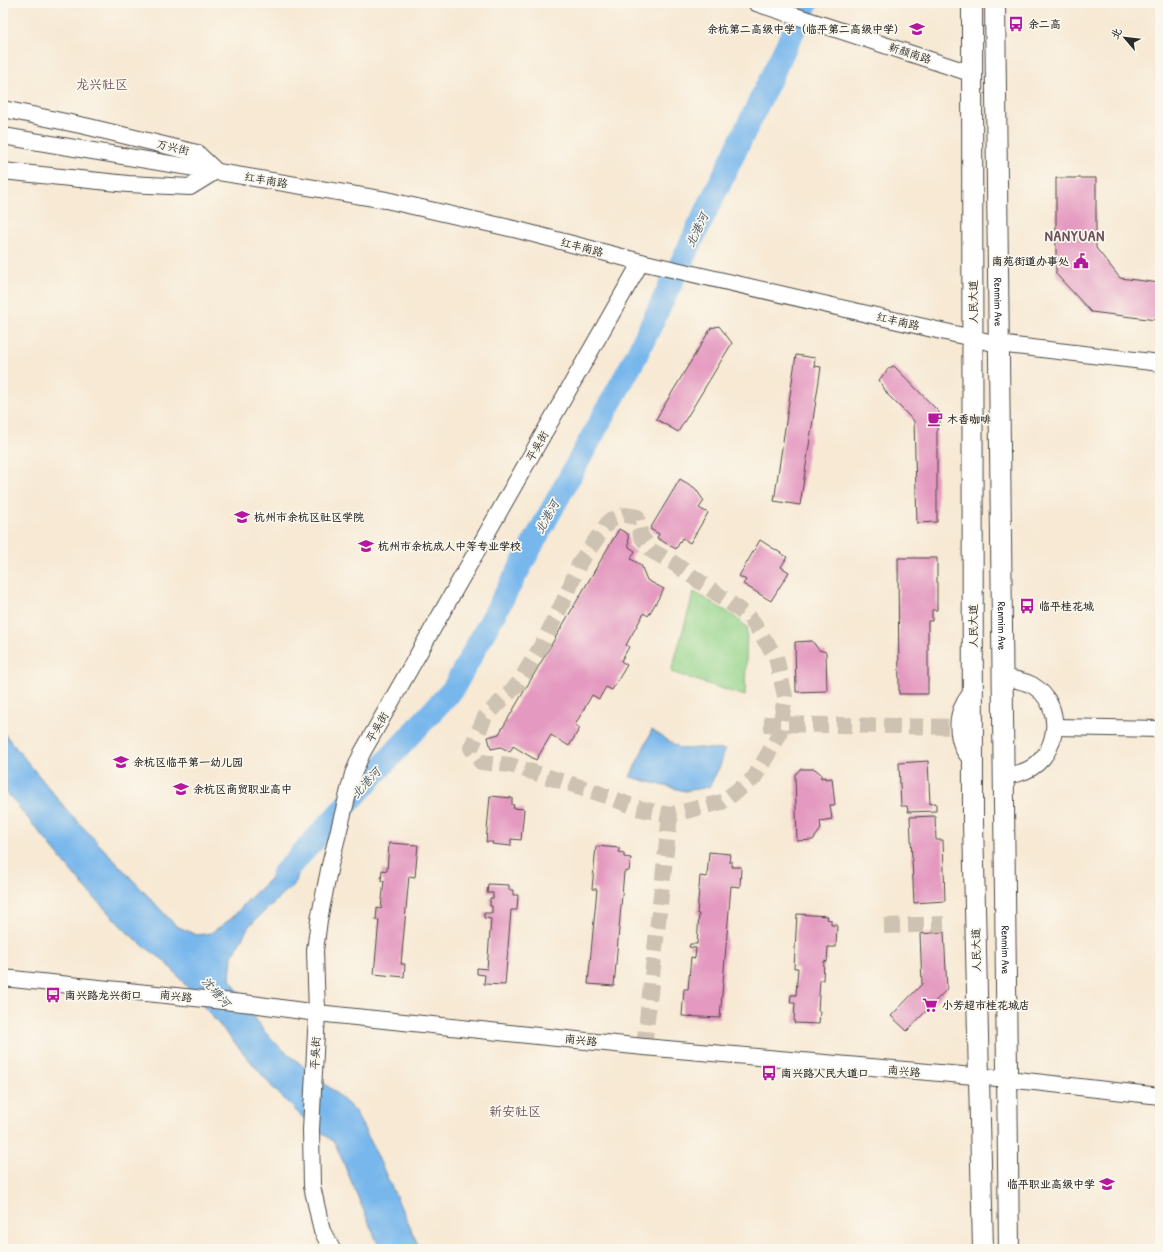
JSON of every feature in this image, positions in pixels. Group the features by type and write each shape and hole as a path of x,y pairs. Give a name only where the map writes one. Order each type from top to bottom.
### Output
{"main road":[{"name":"人民大道","path":"972,3 973,822 983,1249"},
{"name":"Renmim Ave","path":"995,3 1009,1249"}],"street":[{"name":"新颜南路","path":"767,5 846,33 973,74"},
{"name":"万兴街","path":"3,108 197,153 216,171"},
{"name":"红丰南路","path":"3,136 386,200 518,230 642,262 998,344 1160,363"},
{"path":"3,171 128,184 190,187 216,171"},
{"name":"平吴街","path":"332,1249 322,1231 312,1186 311,1130 317,1013 315,951 319,920 332,855 352,774 362,752 642,262"},
{"path":"1002,678 1018,679 1023,681 1033,686 1045,697 1052,711 1055,727 1052,743 1044,756 1033,767 1019,773 1003,775"},
{"path":"973,691 963,704 958,719 958,735 964,751 973,762"},
{"path":"1055,727 1160,729"},
{"name":"南兴路","path":"3,978 252,1004 317,1013 637,1046 979,1078 1008,1079 1160,1096"}],"green space":[{"path":"694,592 731,614 747,627 745,696 671,672"}],"water":[{"path":"652,730 681,749 700,748 725,750 720,766 709,787 685,791 630,777"},
{"name":"沈塘河","path":"3,732 66,809 176,926 197,935 211,933 232,918 246,902 305,845 296,882 249,926 232,957 230,979 263,1030 282,1049 335,1092 354,1110 371,1142 420,1249 380,1249 335,1143 299,1114 275,1090 165,961 127,932 86,889 3,788"}],"building":[{"name":"南苑街道办事处","path":"1056,178 1096,178 1096,248 1120,278 1160,283 1156,320 1091,312 1056,274"},
{"path":"719,326 732,343 678,432 656,419 711,328"},
{"path":"796,355 815,358 814,366 821,367 800,505 774,501"},
{"path":"894,366 939,412 940,425 937,428 937,522 917,523 914,421 888,395 879,380 889,368"},
{"path":"680,479 695,488 704,501 699,508 708,513 690,543 682,538 676,549 657,538 659,534 650,529"},
{"path":"619,529 628,534 629,547 635,551 631,559 641,565 647,580 664,589 648,616 644,613 626,645 629,647 621,661 627,665 612,690 606,687 599,699 592,695 575,725 580,728 569,746 551,735 536,760 513,746 510,752 501,747 491,749 488,737 499,734"},
{"path":"760,540 787,557 781,567 789,572 771,601 743,584 746,580 739,576"},
{"path":"898,558 937,558 937,610 932,610 932,621 928,621 928,694 899,694"},
{"path":"812,641 819,650 826,652 827,691 796,692 795,642"},
{"path":"928,761 930,804 936,803 936,811 908,812 907,806 901,806 899,763"},
{"path":"800,769 815,769 821,774 821,778 832,778 835,805 830,805 832,819 820,821 821,829 813,840 797,841 795,775"},
{"path":"490,796 512,798 512,805 514,805 513,808 524,809 521,840 511,839 511,846 486,842"},
{"path":"935,816 936,840 943,840 945,901 914,903 910,817"},
{"path":"389,843 418,845 415,877 409,876 401,964 405,964 404,977 374,974 379,920 376,920 377,908 381,909 384,881 381,881 382,870 387,871"},
{"path":"596,846 619,848 619,852 624,853 624,857 631,858 629,871 624,872 614,986 588,984 597,889 592,889"},
{"path":"709,852 730,854 729,862 732,862 732,867 741,867 740,887 731,886 720,1018 682,1016 684,989 688,989 691,957 695,958 696,948 689,947 690,944 697,944 699,914 697,914 700,876 707,877"},
{"path":"488,884 509,885 509,890 513,890 513,895 518,895 517,910 511,910 505,985 484,984 485,975 477,974 477,968 487,969 491,919 484,918 484,913 492,913 490,898 493,898 493,893 487,893"},
{"path":"797,914 828,916 827,919 831,920 831,925 837,925 836,947 828,947 827,962 824,961 823,980 820,980 818,1011 820,1011 819,1024 794,1023 795,1003 790,1003 791,995 796,995 798,968 794,968"},
{"path":"944,932 947,989 907,1031 891,1016 922,984 920,934"}],"waterway":[{"name":"北港河","path":"282,875 453,689 634,360 807,3"}],"tunnel":[{"path":"625,515 637,517 641,536 652,551 672,562 750,618 776,657 785,696 779,735 754,778 722,802 670,815 637,808 590,790 510,765 481,762 471,748 485,717 518,684 543,643 566,596 580,562 610,520 625,515"},
{"path":"764,724 958,727"},
{"path":"644,1047 670,815"},
{"path":"884,926 944,924"}],"place":[{"name":"余二高","path":"1016,24"},
{"name":"余杭第二高级中学（临平第二高级中学）","path":"917,29"},
{"name":"南苑街道办事处","path":"1081,261"},
{"name":"木香咖啡","path":"935,419"},
{"name":"杭州市余杭区社区学院","path":"242,517"},
{"name":"杭州市余杭成人中等专业学校","path":"366,546"},
{"name":"临平桂花城","path":"1027,606"},
{"name":"余杭区临平第一幼儿园","path":"121,762"},
{"name":"余杭区商贸职业高中","path":"181,789"},
{"name":"南兴路龙兴街口","path":"53,995"},
{"name":"小芳超市桂花城店","path":"930,1005"},
{"name":"南兴路人民大道口","path":"769,1073"},
{"name":"临平职业高级中学","path":"1107,1184"}],"district":[{"name":"龙兴社区","path":"102,84"},
{"name":"NANYUAN","path":"1075,236"},
{"name":"新安社区","path":"515,1111"}]}
